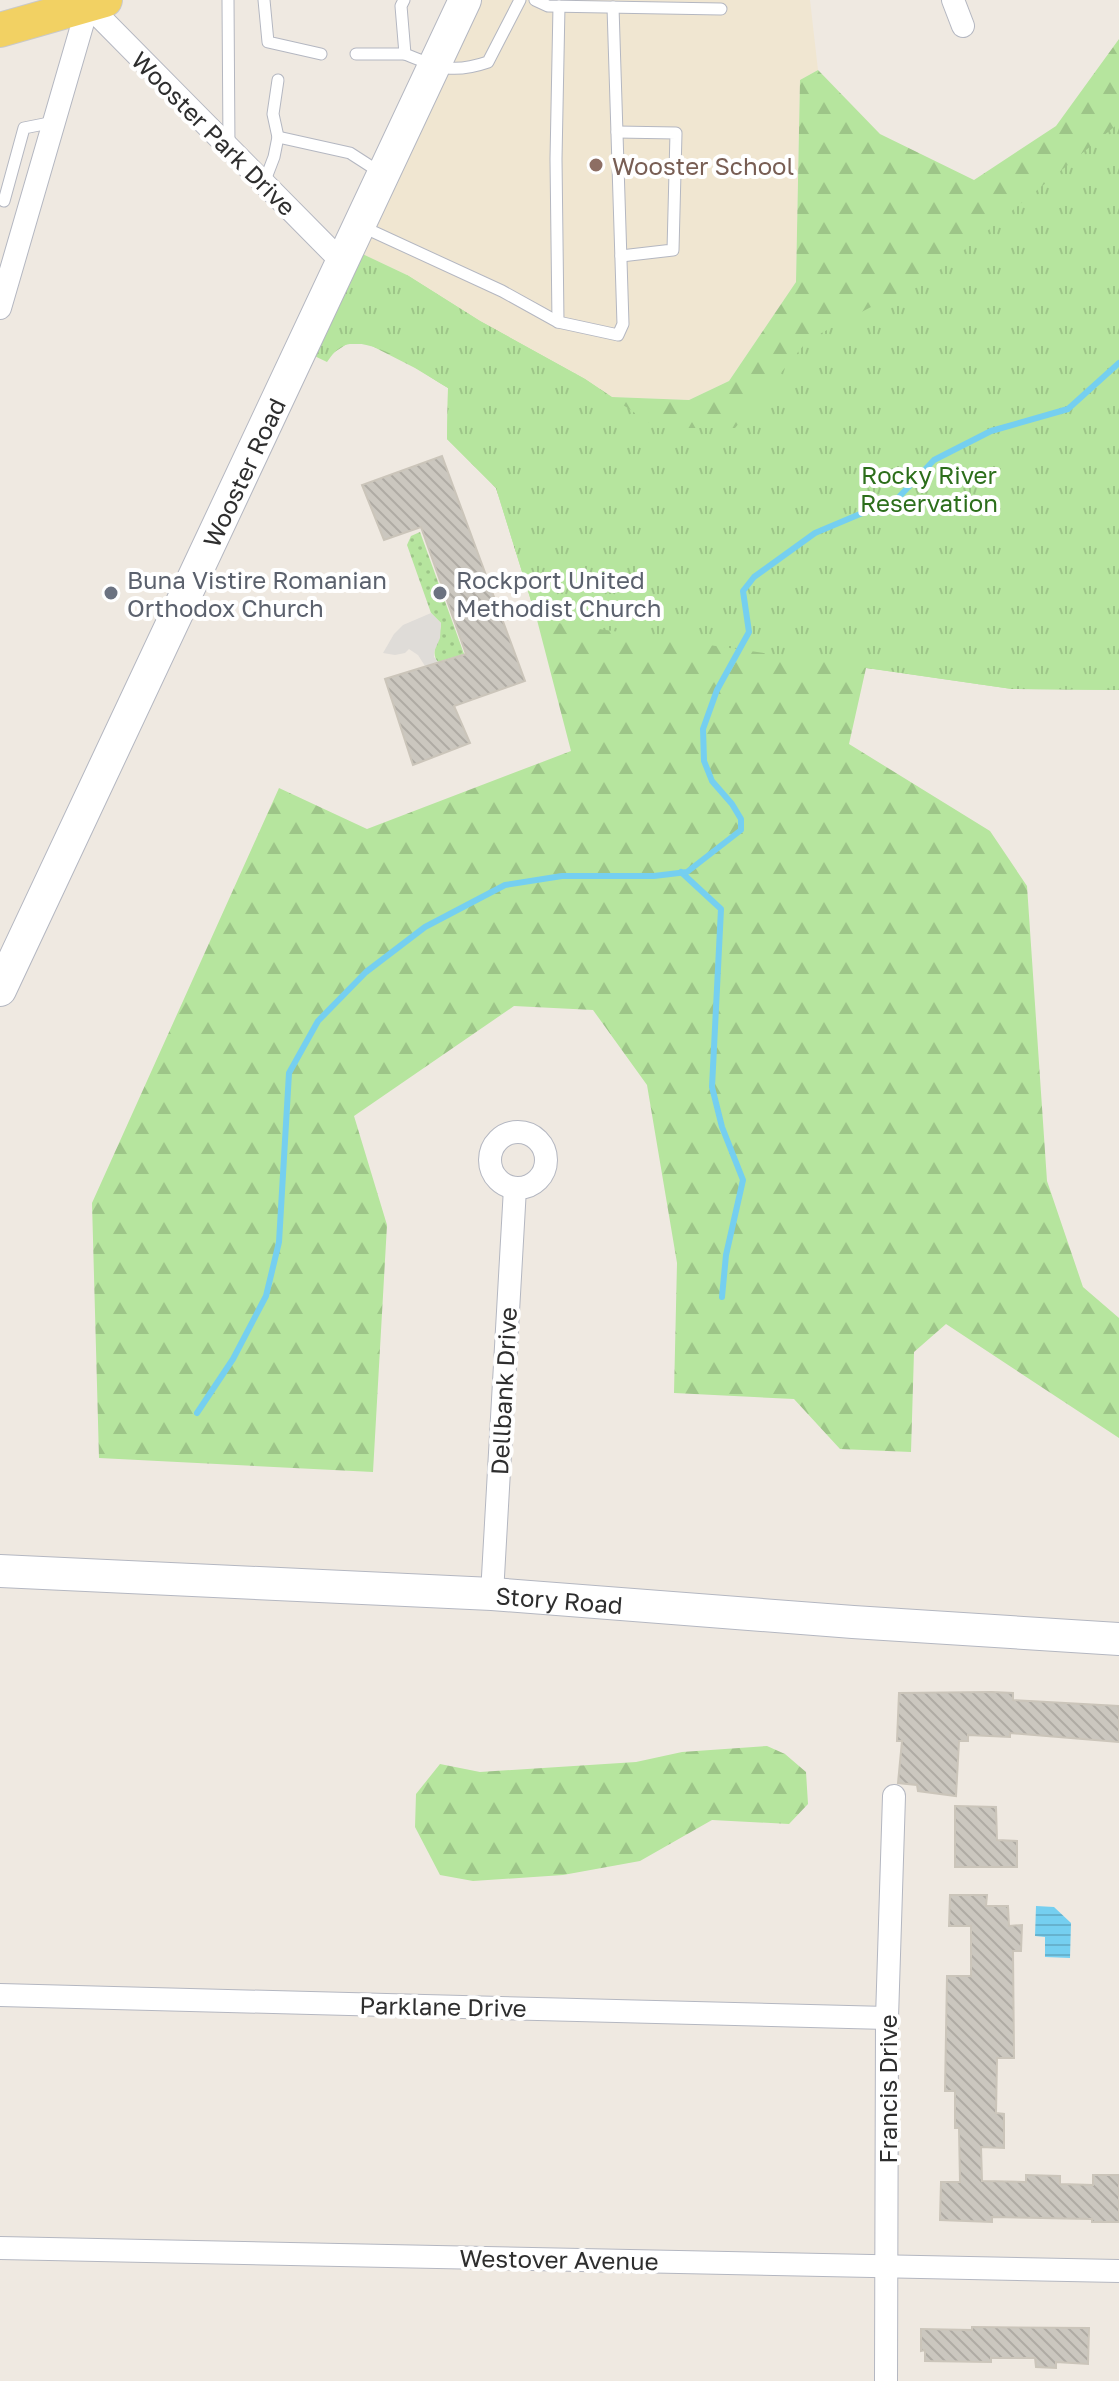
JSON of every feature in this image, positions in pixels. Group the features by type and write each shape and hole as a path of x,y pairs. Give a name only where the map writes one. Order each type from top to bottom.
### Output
{"main road":[{"path":"1,26 96,2"}],"street":[{"name":"Wooster Road","path":"0,990 382,174 419,60 465,0"},
{"path":"953,0 963,26"},
{"name":"Wooster Park Drive","path":"96,2 229,148 341,261"},
{"path":"0,308 54,122 96,2"},
{"name":"Dellbank Drive","path":"492,1594 515,1188"},
{"name":"Story Road","path":"0,1571 492,1594 1119,1639"},
{"name":"Francis Drive","path":"886,2381 887,2018 894,1796"},
{"name":"Parklane Drive","path":"0,1995 887,2018"},
{"name":"Westover Avenue","path":"0,2248 1119,2271"}],"lane":[{"path":"228,0 229,148"},
{"path":"264,0 268,42 321,54"},
{"path":"404,0 401,6 419,60"},
{"path":"356,54 419,60 466,69 488,62 520,0"},
{"path":"535,0 548,6 721,9"},
{"path":"558,322 556,159 559,6"},
{"path":"358,224 502,291 558,322 618,335 623,324 613,7"},
{"path":"264,183 278,137 273,114 278,80"},
{"path":"29,208 2,200 24,128 54,122"},
{"path":"617,132 676,133 673,250 621,256"},
{"path":"278,137 350,153 382,174"}],"shaded area":[{"name":"Wooster School","path":"474,0 810,0 818,70 800,80 796,282 729,381 689,400 612,397 407,275 352,249"},
{"path":"431,613 441,623 440,638 434,652 438,662 425,666 418,655 409,649 395,655 383,653 403,625"}],"green space":[{"path":"1119,39 1119,690 1012,689 866,668 849,744 990,831 1027,886 1047,1181 1083,1287 1119,1318 1119,1438 946,1324 914,1352 911,1452 840,1449 794,1399 674,1393 677,1263 647,1085 593,1010 514,1006 354,1116 387,1225 373,1472 99,1458 92,1203 279,788 367,829 571,751 537,620 496,488 447,439 448,388 368,344 347,344 333,353 407,275 612,397 689,400 729,381 796,282 800,80 818,70 880,134 974,180 1056,126"},
{"name":"Rocky River Reservation","path":"1119,123 1119,690 1012,689 537,620 496,488 447,439 448,388 398,358 369,346 356,343 345,345 327,362 304,351 352,249 407,275 480,321 585,379 657,428 735,428 808,340 936,273"},
{"path":"420,532 464,654 438,662 435,648 441,623 431,613 407,545 411,536"},
{"path":"767,1746 785,1754 806,1772 808,1804 789,1824 712,1820 640,1861 563,1875 473,1881 440,1875 415,1827 416,1794 440,1764 480,1772 636,1762 682,1752"}],"water":[{"path":"1036,1906 1054,1907 1071,1923 1070,1958 1045,1957 1045,1937 1035,1936"}],"building":[{"path":"442,456 525,681 454,706 470,743 413,765 385,679 466,654 421,527 384,540 362,485"},
{"path":"899,1693 1013,1693 1013,1700 1119,1706 1119,1742 1010,1733 1010,1737 968,1735 968,1741 959,1741 956,1796 918,1791 917,1785 898,1783 902,1741 897,1741"},
{"path":"955,1806 996,1807 997,1840 1017,1841 1017,1867 955,1867"},
{"path":"950,1895 987,1895 986,1906 1008,1906 1009,1926 1022,1925 1021,1951 1013,1951 1014,2058 997,2058 996,2113 1004,2114 1004,2148 981,2147 982,2181 1026,2182 1026,2175 1060,2176 1060,2184 1093,2185 1093,2175 1119,2175 1119,2222 992,2217 992,2222 940,2220 941,2182 960,2182 955,2091 945,2091 947,1976 971,1976 971,1926 949,1926"},
{"path":"972,2327 1089,2328 1088,2364 1056,2362 1056,2368 1036,2367 1035,2358 991,2358 991,2362 925,2361 925,2350 921,2351 921,2329 972,2330"}],"waterway":[{"path":"197,1413 233,1359 266,1296 279,1242 289,1073 318,1021 366,972 425,927 505,885 562,876 654,876 687,872 741,830 741,819 712,781 704,761 703,729 717,690 749,632 743,591 754,577 815,533 898,498 934,460 991,431 1068,409 1119,363"},
{"path":"681,872 721,909 712,1087 722,1127 743,1180 726,1255 722,1297"}],"place":[{"name":"Wooster School","path":"596,165"},
{"name":"Buna Vistire Romanian Orthodox Church","path":"111,593"},
{"name":"Rockport United Methodist Church","path":"440,593"}]}
